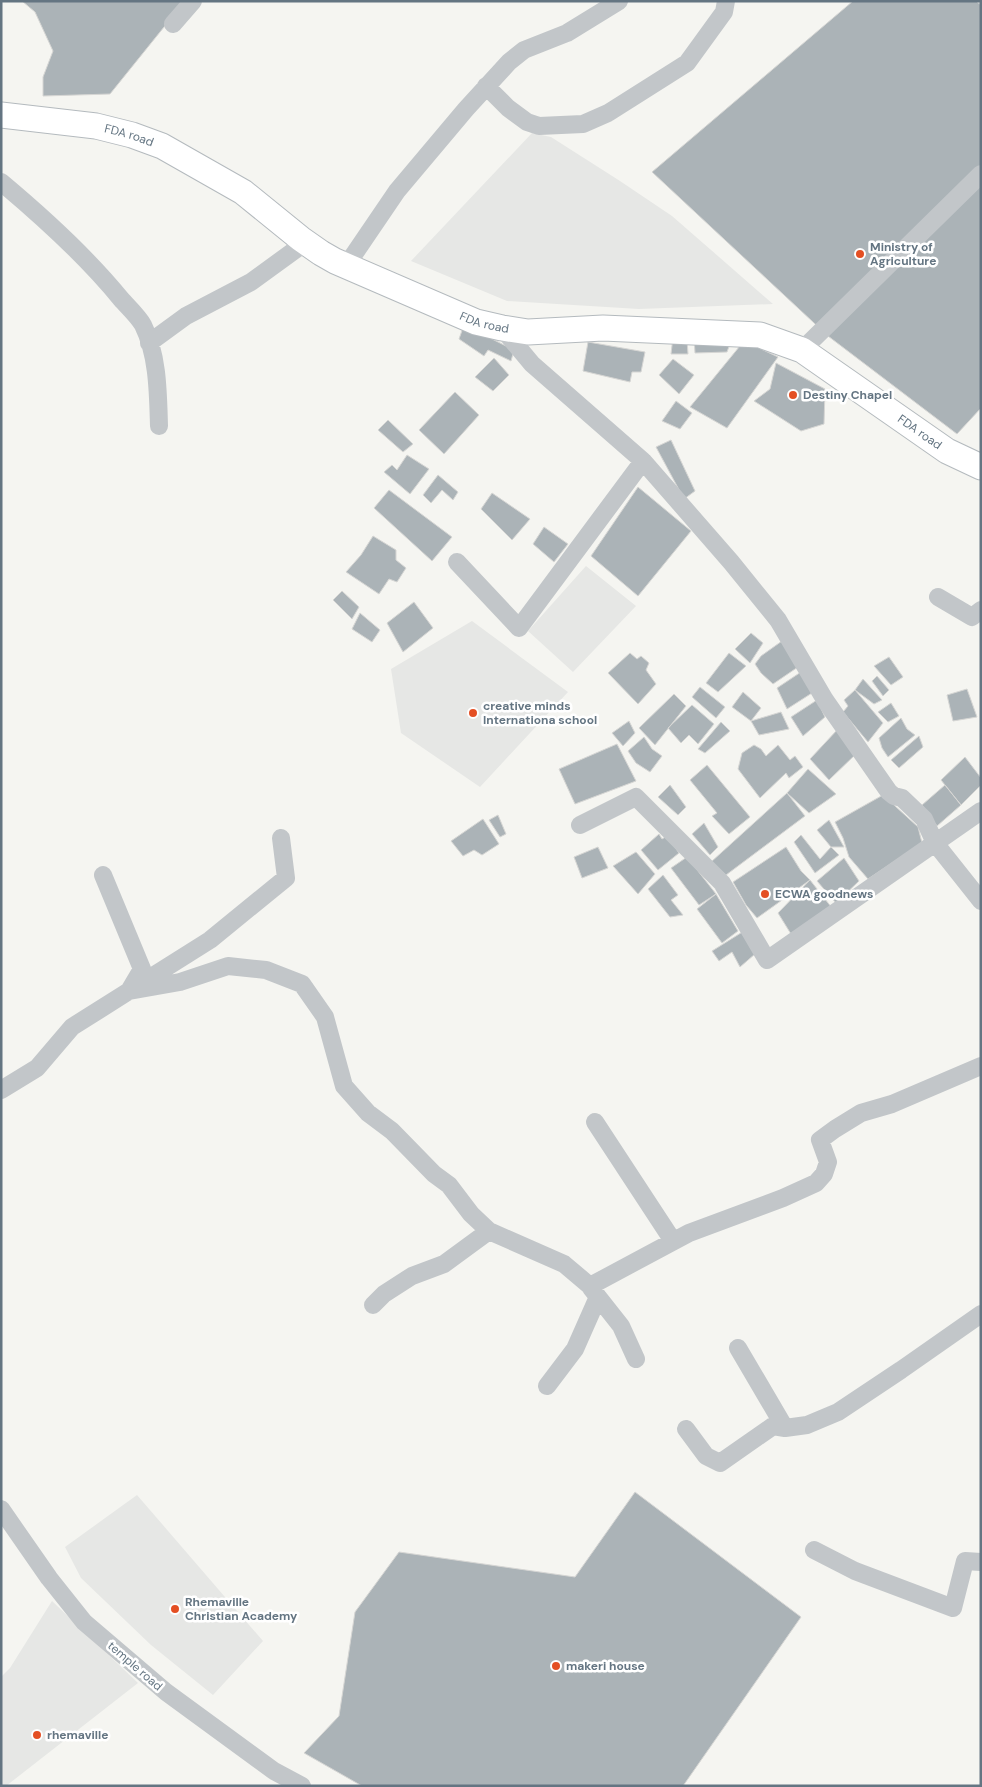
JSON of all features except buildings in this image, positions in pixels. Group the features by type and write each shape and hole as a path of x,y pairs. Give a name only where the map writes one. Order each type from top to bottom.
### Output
{"street":[{"path":"173,24 193,1"},
{"path":"346,266 397,191 486,86 509,62 524,50 567,33 608,10 619,1"},
{"path":"486,86 508,108 527,122 539,126 583,124 608,113 687,63 724,12 726,1"},
{"name":"FDA road","path":"1,115 96,126 132,135 162,146 244,192 321,253 346,266 476,322 528,332 603,328 760,335 802,350 947,451 981,467"},
{"path":"802,350 981,174"},
{"path":"1,182 66,240 106,280 142,324 152,354 158,395 159,426"},
{"path":"149,343 186,316 251,282 306,242"},
{"path":"502,328 532,364 643,461 731,562 778,620 825,700 889,792 894,796 902,798 924,819 934,843 981,901"},
{"path":"457,562 519,628 643,461"},
{"path":"938,597 972,617 981,610"},
{"path":"580,825 636,797 722,883 767,960 981,811"},
{"path":"1,1090 37,1068 72,1027 210,940 286,878 281,838"},
{"path":"103,875 142,970 128,991"},
{"path":"128,991 180,982 228,966 266,970 302,984 325,1018 344,1086 368,1113 392,1131 434,1174 450,1185 471,1214 489,1231 564,1264 594,1291 621,1326 636,1359"},
{"path":"547,1386 575,1349 594,1291 688,1233 783,1198 816,1183 824,1174 828,1162 820,1140 835,1129 861,1114 892,1104 981,1066"},
{"path":"594,1122 673,1241"},
{"path":"373,1305 384,1294 412,1276 444,1264 489,1231"},
{"path":"686,1429 706,1456 720,1463 773,1426 785,1428 806,1426 838,1412 981,1314"},
{"path":"738,1348 785,1428"},
{"name":"temple road","path":"1,1509 49,1578 84,1622 166,1692 274,1770 302,1786"},
{"path":"814,1550 855,1571 953,1608 964,1561 981,1562"}],"shaded area":[{"path":"532,133 551,137 672,216 773,304 639,309 507,301 411,261"},
{"path":"586,566 636,606 573,672 528,631"},
{"name":"creative minds Internationa school","path":"472,621 568,692 480,787 401,733 391,669"},
{"name":"Rhemaville Christian Academy","path":"137,1495 263,1641 213,1695 151,1645 81,1578 65,1547"},
{"name":"rhemaville","path":"52,1601 138,1683 6,1786 1,1786 1,1677 10,1668"}],"place":[{"name":"Ministry of Agriculture","path":"860,254"},
{"name":"Destiny Chapel","path":"793,395"},
{"name":"creative minds Internationa school","path":"473,713"},
{"name":"ECWA goodnews","path":"765,894"},
{"name":"Rhemaville Christian Academy","path":"175,1609"},
{"name":"makeri house","path":"556,1666"},
{"name":"rhemaville","path":"37,1735"}]}
